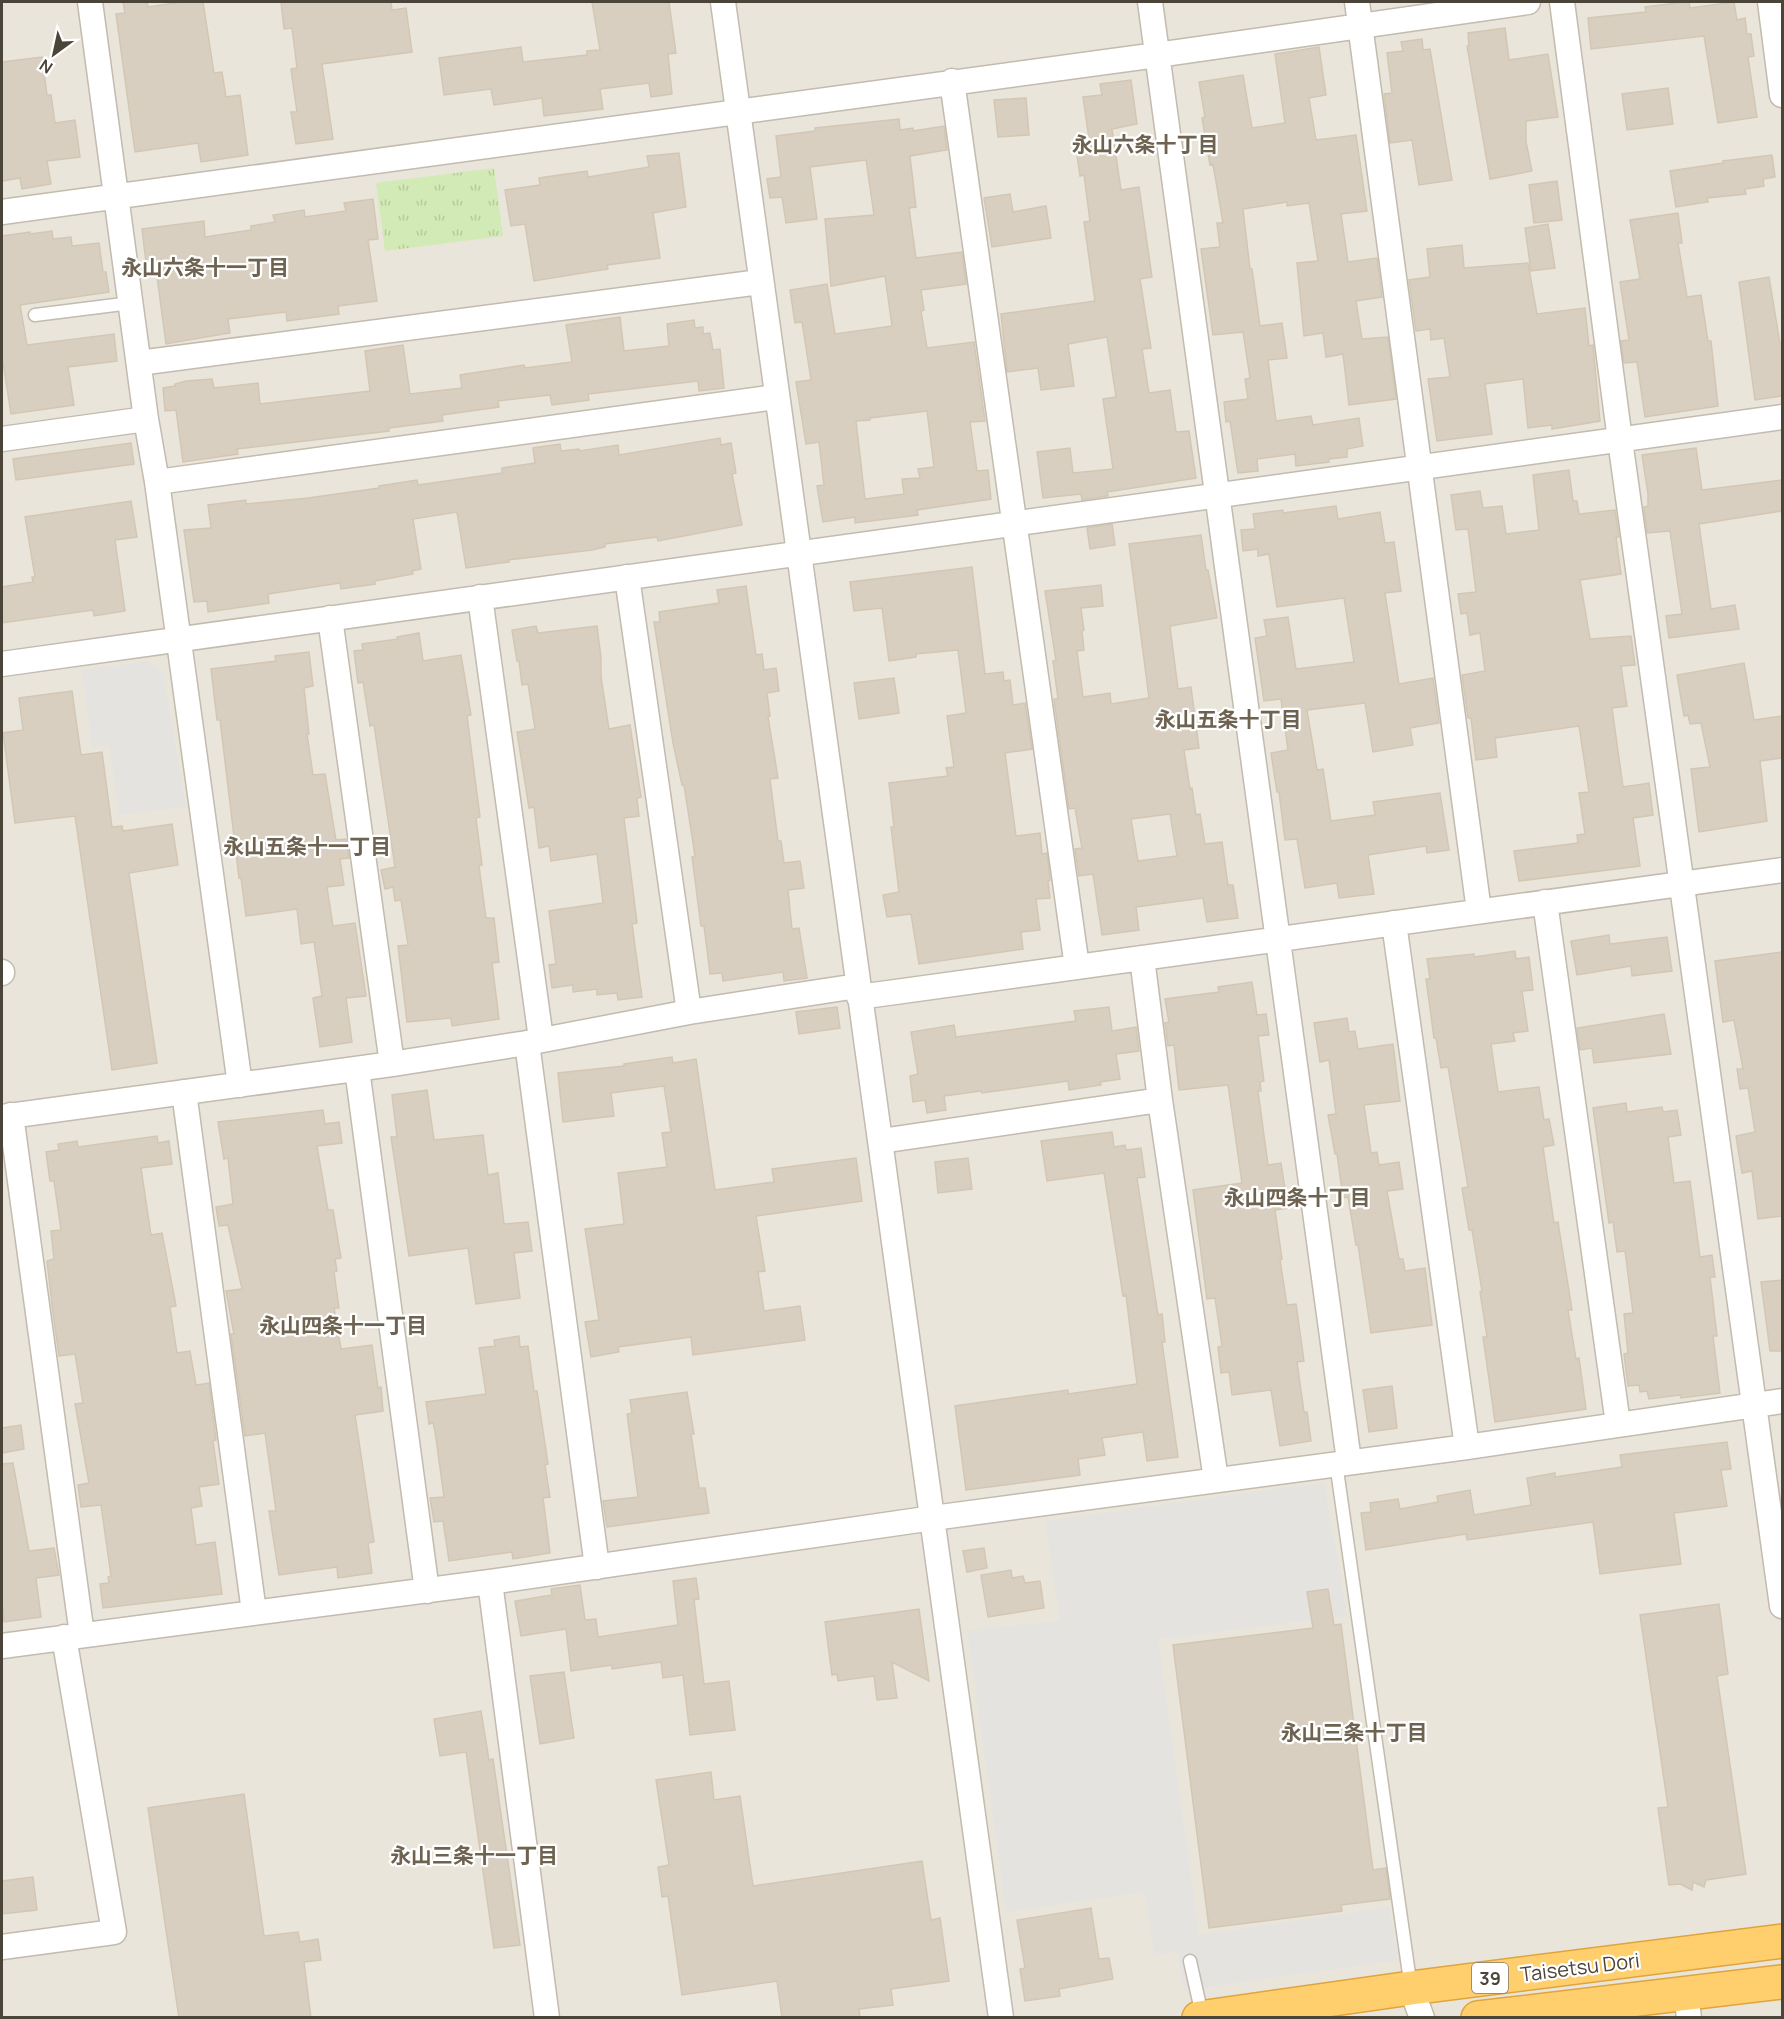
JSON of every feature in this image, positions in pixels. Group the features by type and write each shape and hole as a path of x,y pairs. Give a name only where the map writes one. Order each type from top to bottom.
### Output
{"highway":[{"name":"Taisetsu Dori","path":"1200,2017 1417,2003 1782,1941"},
{"name":"Taisetsu Dori","path":"1478,2018 1687,2005 1782,1982"}],"street":[{"path":"90,2 240,1084"},
{"path":"723,2 1001,2018"},
{"path":"1150,2 1278,939 1342,1462"},
{"path":"2,212 952,81 1157,55 1358,13 1528,2"},
{"path":"1562,2 1620,440 1756,1405 1782,1606"},
{"path":"1770,2 1782,95"},
{"path":"1358,13 1479,911"},
{"path":"952,81 1077,967"},
{"path":"140,363 760,282"},
{"path":"157,483 776,397"},
{"path":"2,664 1782,417"},
{"path":"2,439 146,419"},
{"path":"627,577 689,1012"},
{"path":"480,597 597,1568"},
{"path":"330,618 392,1064"},
{"path":"2,1947 114,1932 73,1636 6,1116 392,1064 534,1041 689,1012 1077,967 1782,870"},
{"path":"1545,902 1618,1424"},
{"path":"1394,923 1467,1447"},
{"path":"1142,958 1160,1100 1216,1480"},
{"path":"357,1069 427,1591"},
{"path":"184,1092 254,1612"},
{"path":"881,1141 1160,1100"},
{"path":"2,1646 597,1568 933,1518 1467,1447 1782,1401"},
{"path":"490,1582 547,2018"}],"lane":[{"path":"35,315 131,303"},
{"path":"1342,1462 1417,2003"},
{"path":"1190,1961 1200,2017"}],"shaded area":[{"path":"2,2 1782,2 1782,2017 2,2017"},
{"path":"149,661 163,674 186,807 119,815 109,745 92,747 82,670"},
{"path":"1324,1482 1347,1616 1158,1639 1199,1935 1389,1907 1399,1960 1184,1990 1177,1952 1154,1955 1145,1892 1006,1912 967,1630 1060,1621 1045,1521"}],"green space":[{"path":"494,168 503,236 385,251 376,183"}],"building":[{"path":"123,2 147,2 148,7 182,2 203,2 214,73 222,72 226,97 240,95 248,155 201,162 198,143 135,152 116,14 125,13"},
{"path":"281,2 391,2 392,10 406,8 412,52 322,64 333,139 296,144 291,112 297,112 291,69 297,68 292,28 284,29"},
{"path":"592,2 669,2 676,53 668,54 672,94 651,97 649,83 600,89 603,109 544,116 542,98 494,105 491,89 444,95 439,58 521,47 523,62 587,55 587,51 600,50"},
{"path":"1689,2 1690,8 1734,2 1737,20 1745,18 1747,34 1751,34 1754,56 1748,57 1757,117 1718,123 1704,36 1591,49 1588,18 1646,12 1645,7"},
{"path":"1505,28 1509,60 1548,54 1558,117 1526,121 1526,142 1532,171 1490,179 1467,46 1469,46 1468,33"},
{"path":"1422,39 1423,50 1430,49 1452,180 1419,185 1412,140 1390,143 1384,94 1392,93 1387,53 1403,51 1401,42"},
{"path":"1319,47 1326,95 1309,98 1316,140 1356,135 1367,211 1341,214 1348,262 1377,258 1382,297 1356,301 1362,339 1388,337 1396,399 1349,405 1343,354 1326,357 1323,333 1304,336 1297,263 1318,261 1309,203 1287,206 1287,202 1243,209 1260,326 1282,323 1287,358 1268,360 1276,421 1311,416 1313,425 1359,418 1363,446 1347,449 1347,457 1329,459 1329,462 1296,466 1295,454 1257,459 1258,471 1238,473 1230,421 1226,422 1224,402 1248,399 1245,379 1250,378 1243,332 1213,335 1201,249 1220,247 1217,223 1223,223 1202,118 1205,117 1199,82 1243,75 1252,128 1285,123 1275,54"},
{"path":"42,57 47,95 51,95 55,123 75,120 80,157 47,161 51,184 22,189 20,178 2,181 2,62"},
{"path":"1131,80 1137,124 1112,129 1121,190 1139,187 1152,277 1140,279 1151,348 1142,349 1149,393 1170,390 1176,432 1189,431 1196,478 1107,492 1108,496 1082,500 1081,494 1043,498 1037,452 1070,448 1073,473 1113,469 1103,399 1116,397 1107,337 1068,344 1074,386 1041,390 1038,368 1007,372 1001,314 1095,301 1084,222 1090,221 1084,175 1080,176 1076,148 1090,146 1083,97 1102,95 1100,84"},
{"path":"1668,88 1673,124 1627,130 1622,94"},
{"path":"1026,98 1029,135 998,137 994,100"},
{"path":"899,119 900,130 913,128 913,131 944,126 947,150 910,156 916,207 909,208 916,258 962,252 966,284 921,290 924,310 921,311 927,348 974,342 985,421 970,422 977,471 988,470 991,499 917,510 918,515 855,523 855,517 823,522 817,486 824,485 819,442 806,444 796,382 811,380 802,322 795,323 790,290 827,284 835,334 892,326 885,276 831,286 825,219 874,215 866,160 810,167 817,219 786,223 782,197 770,198 767,179 781,177 776,136 815,131 815,128","holes":["927,411 934,467 918,469 920,478 902,479 904,494 865,499 856,421"]},
{"path":"679,153 686,207 653,213 660,258 607,265 608,269 534,281 525,224 511,226 505,190 540,185 539,178 587,171 588,177 649,167 647,156"},
{"path":"1772,155 1775,177 1763,179 1764,186 1745,189 1746,194 1707,198 1708,202 1676,207 1670,171"},
{"path":"1557,181 1562,220 1534,223 1529,185"},
{"path":"1010,194 1013,212 1046,206 1051,238 992,247 984,198"},
{"path":"373,199 378,239 368,240 377,301 338,306 339,314 287,321 286,312 228,319 230,333 166,344 156,269 147,270 142,229 204,221 205,237 251,230 251,226 275,222 273,215 304,210 305,217 346,211 344,203"},
{"path":"1678,213 1682,243 1678,243 1687,297 1701,295 1708,341 1711,341 1718,406 1645,417 1637,362 1624,363 1621,341 1629,340 1620,282 1640,279 1630,220"},
{"path":"1548,224 1555,268 1531,271 1525,228"},
{"path":"52,231 53,239 71,237 72,246 99,243 103,272 106,272 109,292 20,305 27,345 114,334 117,361 68,367 74,405 11,414 2,356 2,236"},
{"path":"1462,245 1464,268 1528,263 1537,314 1585,308 1589,346 1593,345 1600,421 1552,429 1552,425 1528,428 1523,379 1485,384 1492,434 1437,441 1428,379 1450,377 1444,338 1431,340 1430,329 1416,331 1409,280 1430,277 1427,249"},
{"path":"1769,277 1780,344 1782,344 1782,396 1755,400 1739,282"},
{"path":"620,317 624,351 669,346 667,324 694,320 695,328 703,327 703,334 710,333 713,350 720,349 724,388 699,391 698,381 588,394 589,400 552,405 550,395 498,401 499,407 442,415 443,421 389,428 389,431 237,449 238,454 183,462 176,410 165,411 163,388 186,381 212,379 214,388 258,383 260,404 370,391 365,351 403,345 410,394 462,388 460,375 524,365 525,368 572,362 566,325"},
{"path":"720,438 721,445 731,443 736,473 732,474 742,525 658,541 657,537 605,544 605,547 592,550 508,560 509,562 466,568 457,512 413,519 421,569 412,571 413,574 375,581 375,584 341,589 340,583 268,594 269,603 208,612 207,601 194,602 184,530 211,528 208,505 246,500 246,504 308,498 417,480 418,485 502,473 502,468 535,463 533,448 560,444 561,451 579,449 579,451 618,445 619,455"},
{"path":"131,443 134,464 16,480 13,459"},
{"path":"1696,448 1702,490 1782,480 1782,511 1699,524 1711,609 1735,605 1739,629 1669,638 1666,616 1682,614 1670,531 1647,533 1644,507 1648,506 1648,494 1642,455"},
{"path":"1569,470 1573,501 1577,501 1579,514 1615,510 1621,574 1580,580 1590,639 1631,636 1635,665 1621,666 1627,706 1612,708 1623,787 1649,783 1653,815 1633,818 1640,866 1519,881 1514,851 1578,843 1577,835 1585,834 1579,793 1589,792 1579,726 1495,738 1497,757 1476,760 1471,718 1468,718 1462,675 1485,671 1480,633 1470,635 1467,613 1461,614 1458,594 1476,592 1468,529 1456,530 1451,495 1480,491 1483,508 1502,506 1506,534 1539,530 1533,475"},
{"path":"131,501 137,537 115,540 125,611 94,616 93,610 2,623 2,587 33,582 32,577 35,577 25,517"},
{"path":"1336,506 1338,519 1380,512 1385,543 1394,542 1401,591 1385,593 1399,684 1433,678 1439,723 1410,728 1413,745 1373,752 1365,703 1307,710 1317,770 1323,769 1331,821 1375,815 1373,802 1440,793 1449,850 1427,853 1426,846 1368,855 1374,894 1339,898 1337,883 1305,888 1297,839 1285,840 1271,753 1288,750 1281,699 1264,701 1255,638 1267,636 1264,620 1288,617 1296,669 1354,662 1344,598 1277,607 1269,554 1258,556 1258,549 1243,551 1241,530 1255,529 1253,514 1283,510 1283,513"},
{"path":"1112,524 1115,545 1090,549 1087,528"},
{"path":"1201,535 1217,618 1170,626 1178,689 1191,687 1199,748 1184,750 1196,815 1200,814 1205,844 1222,842 1228,885 1233,885 1238,918 1207,922 1203,898 1136,907 1139,930 1102,935 1093,874 1079,876 1075,849 1082,848 1075,808 1069,809 1054,699 1058,699 1053,661 1056,661 1045,591 1101,585 1103,606 1081,608 1084,650 1077,651 1083,697 1110,693 1111,704 1149,698 1129,544","holes":["1170,814 1177,856 1138,861 1131,819"]},
{"path":"972,567 985,674 1003,672 1004,681 1010,680 1013,705 1025,703 1032,749 1005,753 1016,836 1040,833 1042,854 1047,853 1050,898 1036,899 1040,930 1021,932 1023,949 919,964 911,914 887,917 883,895 899,892 891,827 894,827 889,783 948,776 946,768 954,767 947,716 966,713 958,650 916,654 916,657 889,661 882,608 854,611 850,582"},
{"path":"746,586 756,655 762,654 764,670 776,668 779,691 767,693 770,716 768,717 778,778 770,779 778,841 781,841 784,863 800,861 804,888 788,890 792,929 799,928 807,978 784,981 783,972 723,981 722,973 710,974 704,926 701,926 692,857 695,856 684,785 682,785 673,743 654,622 660,622 659,612 719,603 717,590"},
{"path":"536,626 538,633 597,626 601,677 609,729 630,725 641,797 637,798 639,816 624,818 637,923 632,924 642,997 618,1000 617,993 597,995 597,989 573,992 573,985 552,988 549,965 556,964 549,911 603,903 597,854 551,861 549,846 539,848 534,807 529,808 517,732 535,729 528,684 522,685 512,630"},
{"path":"419,633 423,661 461,655 471,715 467,716 480,817 476,818 482,865 479,866 486,918 494,918 499,962 492,963 499,1019 452,1026 451,1018 407,1022 398,946 408,945 401,900 395,901 393,887 385,889 381,870 395,867 374,725 370,726 363,682 358,683 354,651 363,650 362,644 398,639 397,637"},
{"path":"309,652 313,686 304,688 313,775 325,774 336,840 346,839 349,858 340,859 344,885 327,887 333,926 355,923 366,996 346,998 352,1042 320,1047 313,998 322,996 314,942 301,944 297,909 246,916 211,669 276,661 275,656"},
{"path":"1744,663 1754,720 1782,716 1782,758 1760,761 1767,821 1699,832 1691,769 1710,767 1701,723 1690,724 1688,715 1684,716 1677,675"},
{"path":"894,678 899,713 859,719 854,683"},
{"path":"72,691 81,755 102,752 112,827 122,826 123,831 172,824 178,865 129,873 157,1063 112,1070 75,816 15,823 3,733 23,730 19,698"},
{"path":"1609,935 1610,944 1667,937 1672,971 1632,976 1631,966 1577,975 1571,941"},
{"path":"1515,951 1516,959 1529,957 1533,990 1522,991 1528,1031 1513,1033 1515,1041 1491,1044 1498,1092 1539,1087 1544,1120 1549,1119 1554,1145 1543,1147 1554,1223 1558,1222 1572,1310 1568,1310 1576,1359 1579,1358 1586,1409 1495,1422 1483,1337 1487,1337 1480,1292 1482,1291 1472,1230 1469,1230 1462,1188 1468,1187 1448,1067 1441,1068 1436,1038 1434,1038 1426,979 1430,979 1427,959 1474,954 1474,957"},
{"path":"1782,952 1782,1216 1758,1219 1752,1171 1742,1173 1736,1136 1755,1132 1748,1088 1740,1089 1737,1069 1743,1069 1734,1020 1723,1022 1715,961"},
{"path":"1252,982 1257,1015 1266,1014 1269,1035 1258,1036 1264,1081 1260,1082 1261,1091 1258,1091 1268,1165 1281,1163 1288,1208 1275,1210 1287,1305 1296,1304 1304,1361 1297,1362 1304,1412 1307,1412 1311,1441 1280,1446 1271,1390 1232,1395 1229,1372 1221,1373 1218,1347 1222,1346 1215,1298 1207,1299 1193,1190 1242,1183 1228,1085 1179,1090 1174,1045 1168,1046 1165,1023 1169,1022 1165,999 1219,992 1218,987"},
{"path":"837,1007 840,1028 799,1034 796,1012"},
{"path":"1109,1007 1112,1031 1136,1027 1139,1051 1116,1054 1120,1079 1100,1082 1101,1085 1069,1090 1068,1081 944,1096 946,1110 927,1113 925,1100 913,1102 910,1076 918,1074 911,1032 954,1025 956,1037 1076,1021 1074,1011"},
{"path":"1664,1014 1671,1054 1594,1063 1592,1048 1580,1050 1577,1028"},
{"path":"1347,1018 1349,1032 1355,1031 1358,1049 1393,1044 1400,1101 1364,1105 1371,1153 1377,1152 1379,1165 1399,1162 1403,1189 1387,1191 1399,1259 1403,1259 1405,1271 1425,1268 1432,1325 1371,1333 1358,1245 1356,1245 1348,1197 1343,1198 1337,1154 1335,1154 1328,1115 1336,1114 1329,1060 1320,1062 1314,1023"},
{"path":"672,1057 673,1063 696,1059 715,1190 774,1182 772,1169 856,1158 862,1201 756,1216 765,1271 758,1272 764,1311 800,1306 805,1340 693,1355 691,1337 618,1347 619,1352 591,1357 585,1322 599,1320 585,1229 624,1224 618,1173 667,1167 662,1133 671,1132 664,1086 611,1093 614,1116 563,1122 558,1073 624,1066 624,1064"},
{"path":"427,1090 434,1140 483,1135 488,1175 498,1173 504,1224 528,1222 532,1251 514,1253 520,1298 476,1304 468,1248 409,1256 391,1137 397,1137 392,1095"},
{"path":"1626,1103 1627,1112 1662,1107 1663,1112 1677,1110 1681,1135 1668,1137 1674,1183 1690,1181 1700,1257 1712,1255 1715,1277 1710,1277 1717,1336 1713,1336 1720,1393 1649,1399 1647,1391 1640,1392 1639,1385 1628,1386 1624,1354 1628,1353 1624,1314 1633,1313 1625,1251 1617,1252 1613,1222 1609,1223 1593,1108"},
{"path":"323,1110 325,1124 339,1122 342,1143 317,1146 328,1210 333,1210 341,1258 335,1259 337,1271 334,1272 339,1308 334,1308 341,1349 372,1345 378,1388 381,1387 383,1411 355,1415 374,1542 368,1543 372,1573 338,1578 337,1567 279,1575 269,1511 276,1511 265,1433 245,1436 231,1334 234,1334 226,1291 242,1289 228,1225 219,1226 216,1207 233,1204 228,1158 224,1159 218,1122"},
{"path":"1112,1132 1114,1147 1125,1145 1126,1150 1141,1148 1145,1177 1137,1178 1158,1315 1162,1314 1165,1342 1162,1342 1178,1457 1147,1461 1143,1432 1102,1438 1105,1455 1078,1459 1080,1475 966,1490 955,1406 1068,1390 1068,1394 1137,1384 1126,1295 1123,1296 1104,1173 1047,1181 1041,1141"},
{"path":"157,1136 158,1143 169,1141 172,1164 141,1168 151,1235 162,1233 176,1306 170,1307 177,1353 190,1351 196,1385 209,1383 219,1484 199,1487 202,1506 191,1508 196,1545 215,1542 222,1594 103,1608 100,1584 109,1583 108,1577 111,1576 101,1505 81,1507 78,1485 89,1483 75,1404 83,1403 75,1354 59,1356 53,1313 47,1261 54,1259 51,1231 61,1230 54,1181 50,1181 46,1152 59,1150 58,1144 77,1141 78,1147"},
{"path":"968,1158 972,1189 938,1193 935,1162"},
{"path":"1782,1280 1782,1351 1770,1351 1761,1282"},
{"path":"519,1336 520,1347 528,1346 548,1464 545,1465 550,1497 543,1498 550,1553 513,1559 512,1552 449,1561 443,1521 434,1522 430,1498 444,1497 435,1431 433,1423 429,1424 426,1402 486,1394 479,1348 495,1346 494,1340"},
{"path":"1392,1386 1397,1428 1369,1432 1363,1390"},
{"path":"687,1392 699,1488 705,1488 709,1513 607,1527 603,1501 638,1497 627,1414 632,1413 630,1400"},
{"path":"21,1425 24,1449 2,1453 2,1428"},
{"path":"1727,1442 1731,1469 1721,1470 1727,1506 1674,1513 1681,1564 1600,1574 1593,1522 1467,1540 1466,1534 1366,1550 1361,1513 1371,1512 1370,1503 1398,1499 1400,1509 1438,1502 1437,1496 1470,1490 1474,1515 1531,1505 1527,1478 1555,1473 1555,1477 1622,1467 1620,1455"},
{"path":"13,1463 29,1551 54,1548 59,1575 36,1578 41,1617 4,1622 2,1464"},
{"path":"984,1548 987,1568 967,1572 963,1551"},
{"path":"1011,1570 1012,1578 1023,1576 1025,1583 1040,1581 1044,1608 988,1617 981,1575"},
{"path":"696,1578 699,1599 694,1600 704,1684 729,1681 735,1730 690,1735 683,1675 663,1678 661,1662 612,1669 612,1665 571,1671 566,1629 521,1636 515,1601 552,1595 551,1589 580,1585 585,1620 596,1619 598,1637 678,1625 673,1581"},
{"path":"1328,1589 1334,1625 1341,1624 1373,1870 1386,1868 1390,1899 1341,1905 1342,1911 1209,1928 1173,1645 1313,1628 1307,1592"},
{"path":"1719,1604 1728,1674 1717,1676 1746,1874 1706,1880 1704,1887 1693,1882 1692,1890 1680,1884 1669,1885 1658,1808 1668,1807 1640,1615"},
{"path":"919,1609 929,1681 892,1662 897,1698 877,1700 874,1676 838,1681 837,1674 832,1675 825,1622"},
{"path":"564,1672 574,1738 540,1744 530,1676"},
{"path":"481,1711 489,1760 493,1759 520,1945 494,1948 466,1752 440,1756 434,1719"},
{"path":"711,1772 714,1800 740,1796 753,1886 922,1861 931,1920 940,1918 949,1981 891,1989 893,2005 859,2009 860,2018 782,2018 777,1981 682,1995 668,1896 662,1897 658,1867 669,1865 656,1780"},
{"path":"244,1794 264,1936 298,1932 300,1942 318,1939 321,1960 304,1962 311,2018 179,2018 148,1808"},
{"path":"33,1877 37,1910 2,1914 2,1881"},
{"path":"1091,1908 1099,1959 1109,1958 1113,1979 1059,1989 1060,1996 1025,2001 1020,1969 1025,1968 1017,1920"}],"district":[{"name":"永山六条十丁目","path":"1145,144"},
{"name":"永山六条十一丁目","path":"205,267"},
{"name":"永山五条十丁目","path":"1228,719"},
{"name":"永山五条十一丁目","path":"307,846"},
{"name":"永山四条十丁目","path":"1297,1197"},
{"name":"永山四条十一丁目","path":"343,1325"},
{"name":"永山三条十丁目","path":"1354,1732"},
{"name":"永山三条十一丁目","path":"474,1855"}]}
